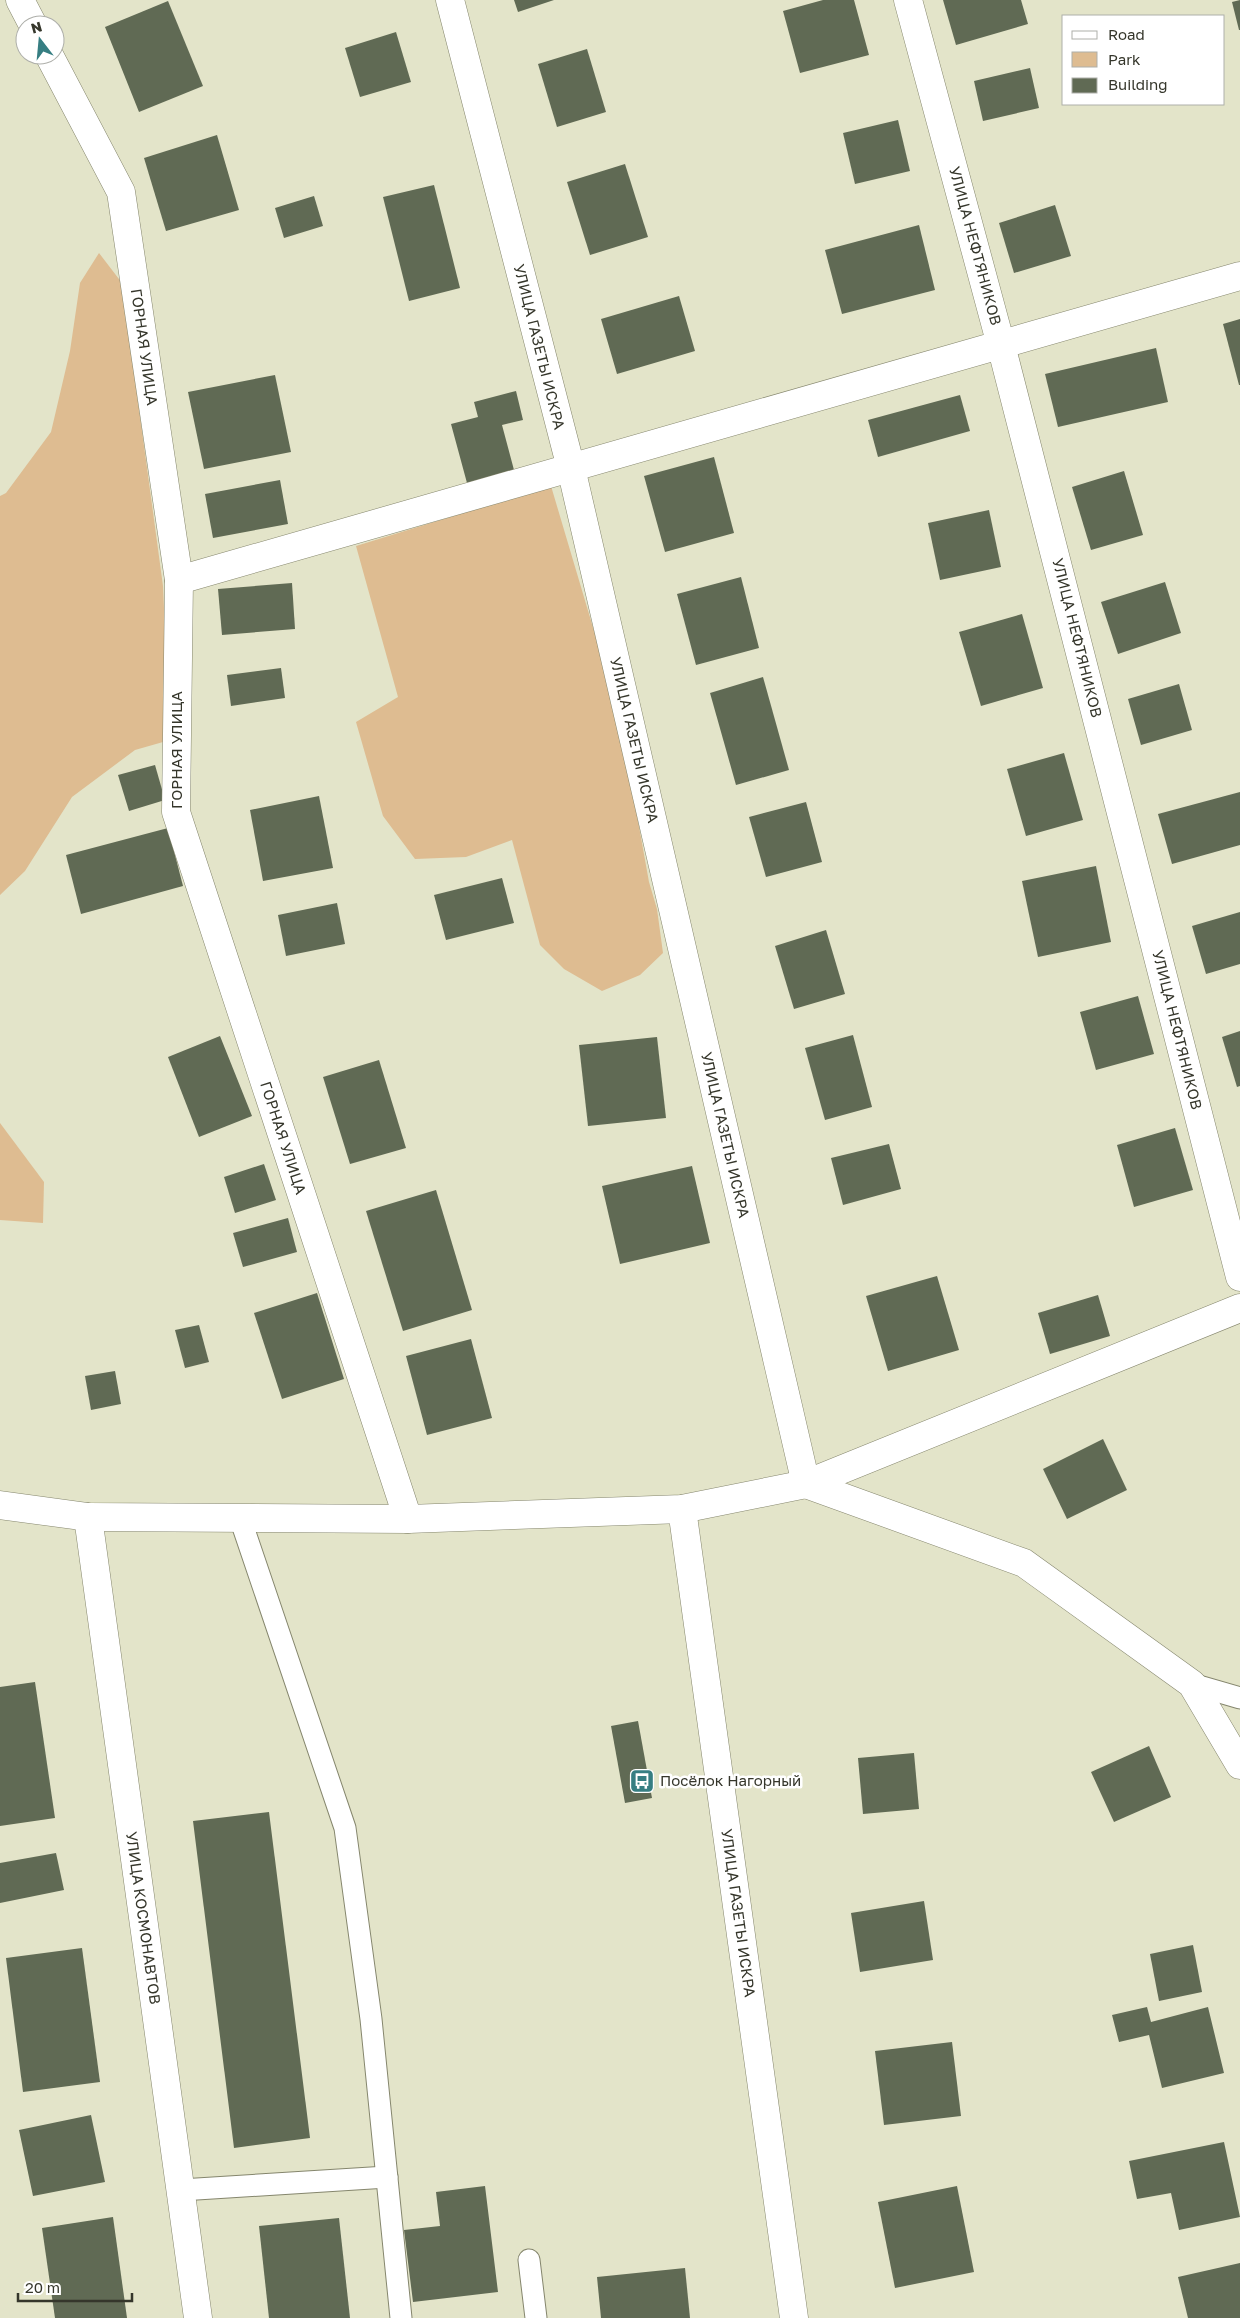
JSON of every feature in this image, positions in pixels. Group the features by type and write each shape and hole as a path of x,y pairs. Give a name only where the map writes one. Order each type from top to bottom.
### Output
{"street":[{"path":"20,0 28,15"},
{"name":"УЛИЦА ГАЗЕТЫ ИСКРА","path":"450,0 571,468 806,1484"},
{"name":"УЛИЦА НЕФТЯНИКОВ","path":"908,0 1002,344 1240,1277"},
{"name":"ГОРНАЯ УЛИЦА","path":"54,65 121,192 179,580 176,812 408,1519"},
{"path":"179,580 1240,276"},
{"path":"0,1505 88,1517 408,1519 682,1509 806,1484 1240,1308"},
{"path":"806,1484 1024,1563 1192,1684 1240,1765"},
{"name":"УЛИЦА ГАЗЕТЫ ИСКРА","path":"682,1509 794,2318"},
{"name":"УЛИЦА КОСМОНАВТОВ","path":"88,1517 198,2318"}],"lane":[{"path":"240,1518 346,1828 371,2020 401,2318"},
{"path":"1192,1684 1240,1698"},
{"path":"181,2190 387,2178"},
{"path":"529,2260 536,2318"}],"green space":[{"path":"99,253 122,283 163,586 170,740 135,750 72,797 25,871 0,895 0,496 6,493 51,432 70,351 80,283"},
{"path":"551,486 619,715 649,882 657,909 663,953 640,975 602,991 564,969 540,945 512,840 466,857 415,859 383,816 356,722 398,697 356,546"},
{"path":"0,1123 44,1182 43,1223 0,1220"}],"building":[{"path":"514,0 554,0 518,12"},
{"path":"823,0 854,0 869,55 800,73 783,11"},
{"path":"943,0 1021,0 1028,24 956,45"},
{"path":"1240,0 1240,30 1239,30 1232,2"},
{"path":"168,1 203,86 139,112 105,27"},
{"path":"396,32 411,82 360,97 345,48"},
{"path":"587,49 606,112 557,127 538,64"},
{"path":"1030,68 1039,108 983,121 974,81"},
{"path":"898,120 910,171 855,184 843,133"},
{"path":"217,135 239,210 166,231 144,158"},
{"path":"625,164 648,237 590,255 567,182"},
{"path":"434,185 460,288 409,301 383,197"},
{"path":"314,196 323,226 284,238 275,208"},
{"path":"1055,205 1071,256 1014,273 999,223"},
{"path":"919,225 935,290 842,314 825,250"},
{"path":"679,296 695,351 617,374 601,319"},
{"path":"1240,319 1240,385 1239,385 1223,324"},
{"path":"1156,348 1168,402 1058,427 1045,374"},
{"path":"275,375 291,452 204,469 188,392"},
{"path":"516,391 523,420 502,425 514,470 467,483 451,424 478,417 474,402"},
{"path":"960,395 970,431 878,457 868,420"},
{"path":"714,457 734,533 665,552 644,476"},
{"path":"1124,471 1143,535 1091,550 1072,487"},
{"path":"280,480 288,524 213,538 205,494"},
{"path":"989,510 1001,567 940,580 928,523"},
{"path":"741,577 759,648 696,665 677,594"},
{"path":"1165,582 1181,633 1118,654 1101,602"},
{"path":"292,583 295,629 222,635 218,589"},
{"path":"1022,614 1043,688 981,706 959,632"},
{"path":"281,668 285,698 231,706 227,675"},
{"path":"763,677 789,770 736,785 710,693"},
{"path":"1179,684 1192,730 1141,745 1128,699"},
{"path":"1064,753 1083,820 1026,836 1007,769"},
{"path":"155,765 165,800 129,811 118,775"},
{"path":"1240,792 1240,845 1172,864 1158,814"},
{"path":"319,796 333,868 263,881 250,810"},
{"path":"806,802 822,862 766,877 749,817"},
{"path":"168,828 183,886 81,914 66,855"},
{"path":"1096,866 1111,942 1038,957 1022,881"},
{"path":"502,878 514,923 446,940 434,895"},
{"path":"337,903 345,944 286,956 278,915"},
{"path":"1240,912 1240,964 1206,974 1192,926"},
{"path":"826,930 845,994 794,1009 775,946"},
{"path":"1138,996 1154,1054 1096,1070 1080,1012"},
{"path":"1240,1031 1240,1086 1237,1087 1222,1037"},
{"path":"853,1035 872,1107 825,1120 805,1048"},
{"path":"220,1036 252,1116 199,1137 168,1057"},
{"path":"657,1037 666,1118 588,1126 579,1045"},
{"path":"379,1060 406,1148 350,1164 323,1077"},
{"path":"1175,1128 1193,1190 1134,1207 1117,1145"},
{"path":"889,1144 901,1189 843,1205 831,1158"},
{"path":"264,1164 276,1200 235,1213 224,1177"},
{"path":"692,1166 710,1243 620,1264 602,1186"},
{"path":"436,1190 472,1310 403,1331 366,1211"},
{"path":"288,1218 297,1252 243,1267 233,1233"},
{"path":"937,1276 959,1350 888,1371 866,1296"},
{"path":"317,1293 344,1379 282,1399 254,1313"},
{"path":"1098,1295 1110,1336 1050,1354 1038,1313"},
{"path":"199,1325 209,1362 185,1368 175,1330"},
{"path":"471,1339 492,1418 427,1435 406,1356"},
{"path":"115,1371 121,1404 91,1410 85,1376"},
{"path":"1103,1439 1127,1490 1067,1519 1043,1469"},
{"path":"35,1682 55,1818 0,1826 0,1687"},
{"path":"638,1721 652,1798 625,1803 611,1726"},
{"path":"1149,1746 1171,1797 1114,1822 1091,1772"},
{"path":"914,1753 919,1809 863,1814 858,1758"},
{"path":"269,1812 310,2138 234,2148 193,1821"},
{"path":"56,1853 64,1890 0,1903 0,1863"},
{"path":"924,1901 933,1960 860,1972 851,1913"},
{"path":"1193,1945 1202,1992 1159,2001 1150,1954"},
{"path":"82,1948 100,2082 23,2092 6,1958"},
{"path":"1147,2007 1151,2022 1208,2007 1224,2073 1162,2088 1149,2035 1119,2042 1112,2015"},
{"path":"952,2042 961,2116 884,2125 875,2051"},
{"path":"91,2115 105,2182 33,2196 19,2130"},
{"path":"1224,2142 1240,2217 1179,2230 1171,2193 1137,2199 1129,2161"},
{"path":"485,2186 498,2292 413,2302 404,2230 440,2226 436,2192"},
{"path":"957,2186 974,2272 895,2288 878,2202"},
{"path":"113,2217 127,2318 55,2318 42,2228"},
{"path":"339,2218 350,2318 269,2318 259,2226"},
{"path":"1240,2263 1240,2318 1188,2318 1178,2277"},
{"path":"685,2268 690,2318 601,2318 597,2277"}],"place":[{"name":"Посёлок Нагорный","path":"642,1781"}]}
